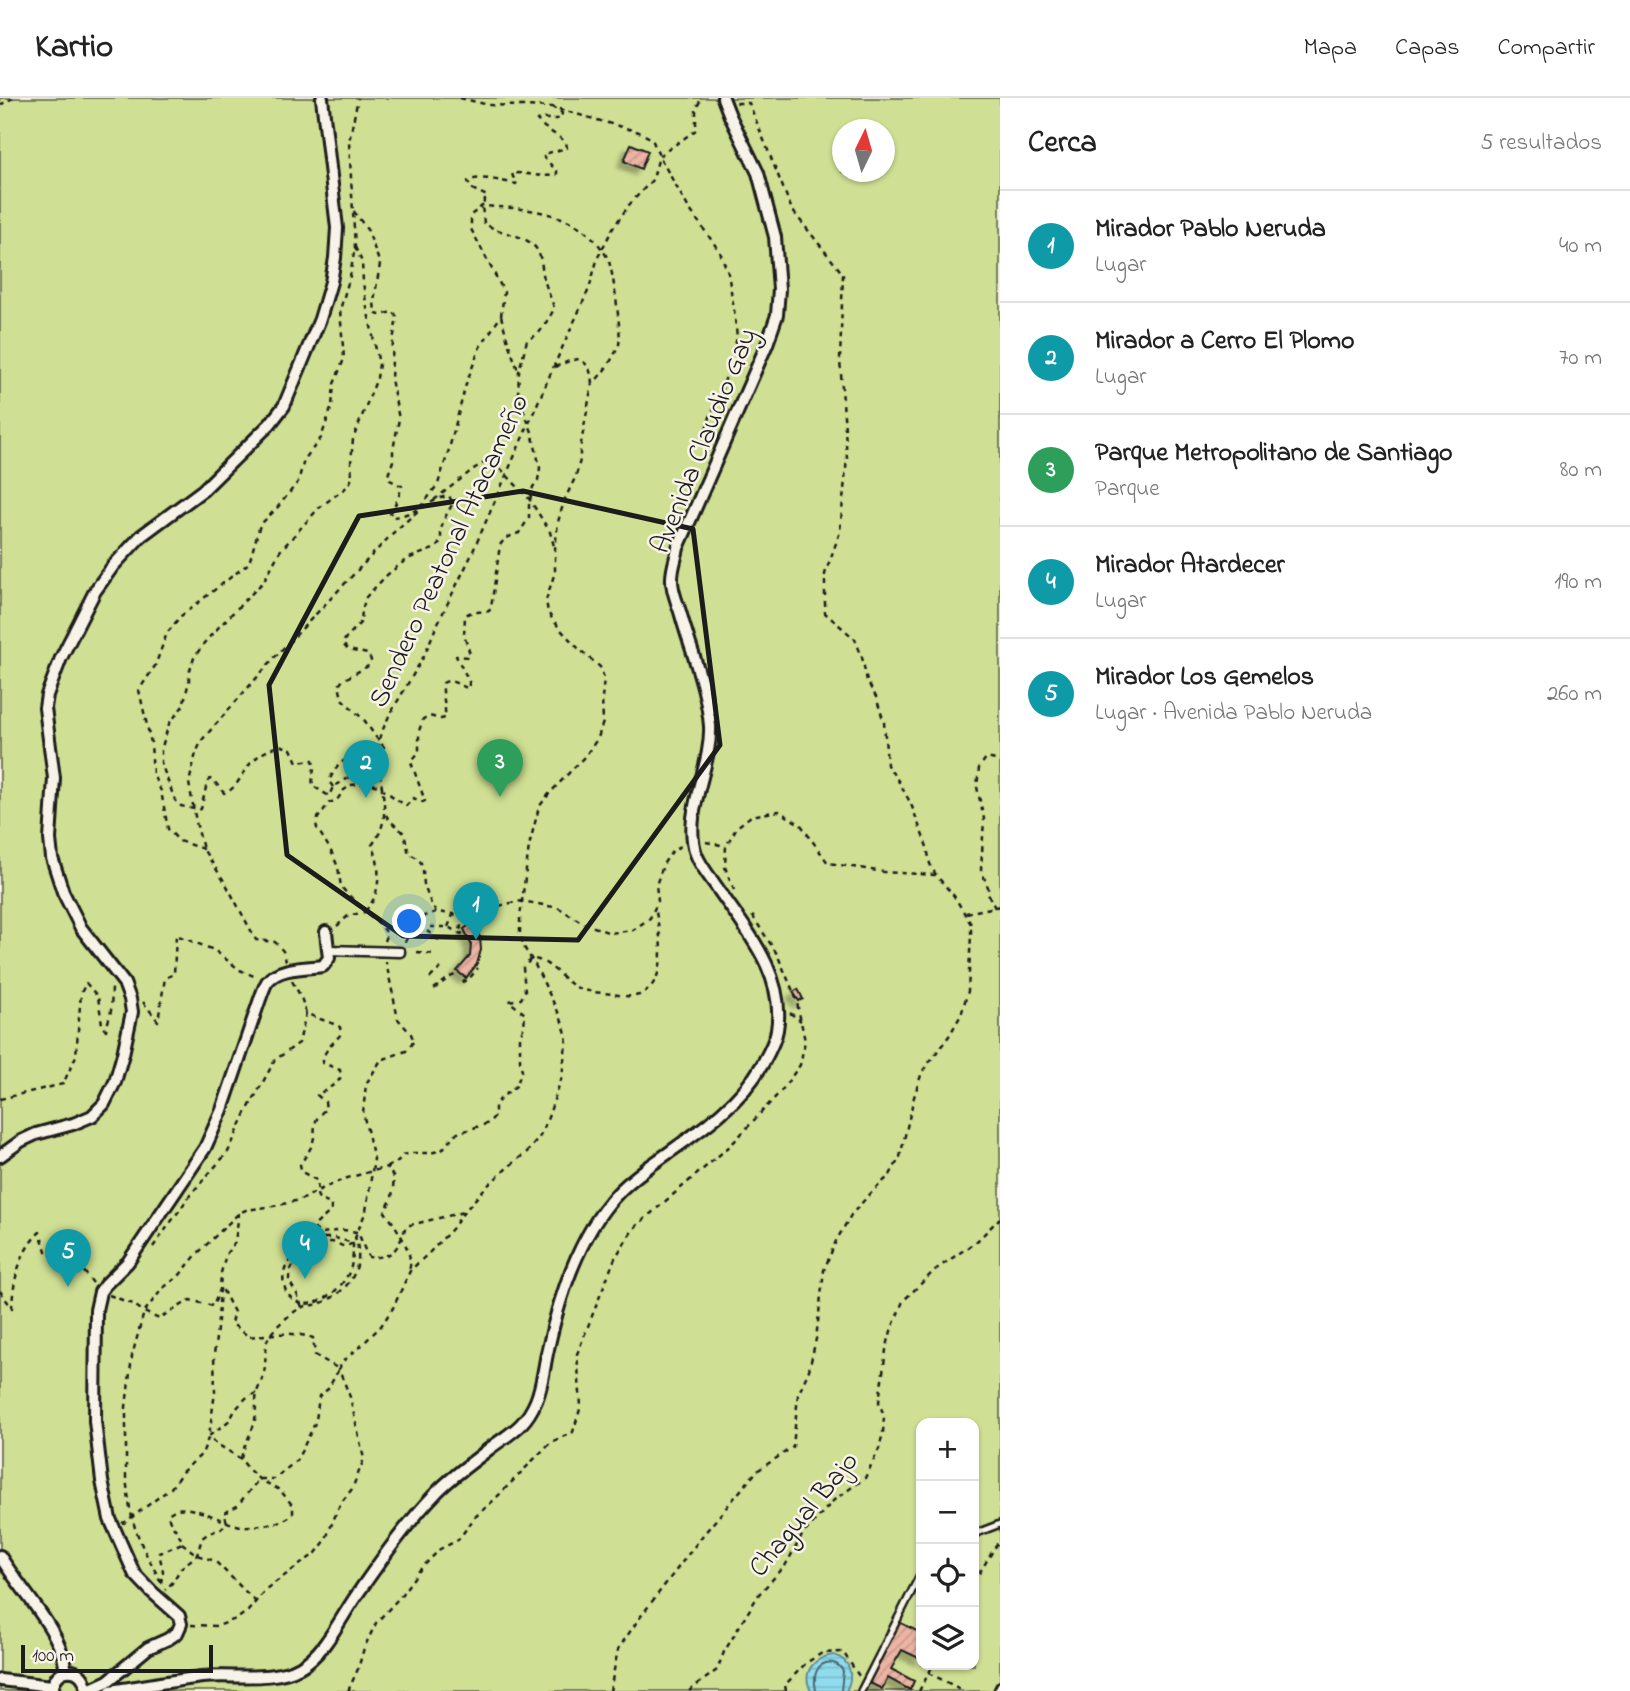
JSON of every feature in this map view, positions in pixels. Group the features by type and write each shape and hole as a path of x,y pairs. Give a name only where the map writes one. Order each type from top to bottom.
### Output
{"street":[{"path":"0,1156 21,1141 92,1116 104,1104 115,1082 132,1012 124,983 81,928 63,892 52,858 50,839 54,778 45,708 47,695 61,658 95,591 113,566 141,536 202,490 270,424 284,406 320,319 335,258 337,228 322,98"},
{"name":"Avenida Claudio Gay","path":"111,1691 205,1677 278,1674 297,1669 318,1652 384,1555 438,1491 513,1433 527,1417 536,1401 544,1375 558,1309 580,1249 597,1218 631,1180 738,1098 754,1080 766,1059 777,1030 778,1004 774,985 757,946 696,855 691,829 709,746 710,725 703,688 671,580 678,548 767,344 777,315 779,289 775,237 758,173 724,100"},
{"path":"0,1681 53,1689 57,1677 65,1671 76,1672 81,1675 86,1691 108,1681 148,1647 177,1633 181,1624 179,1616 134,1573 110,1519 100,1461 95,1407 96,1310 105,1292 205,1148 222,1110 267,982 281,972 323,966 329,958 326,932"},
{"path":"328,950 400,952"},
{"path":"0,1556 55,1637 66,1662 65,1671"}],"lane":[{"path":"979,1532 1000,1524"},
{"path":"862,1688 916,1583"},
{"path":"997,1691 1000,1685"}],"path":[{"path":"0,105 13,98"},
{"path":"203,849 179,841 168,829 161,791 153,775 151,743 139,690 155,666 167,633 181,616 249,563 260,525 298,482 304,460 321,438 332,406 334,384 344,359 340,310 355,247 349,142 358,98"},
{"path":"460,98 489,105 552,107 639,132 652,139 688,207 720,252 728,273 737,338 704,437 706,455"},
{"path":"659,156 695,130 696,108 702,98"},
{"path":"610,1691 618,1649 641,1616 703,1535 757,1471 793,1447 798,1395 809,1370 816,1339 824,1270 851,1214 890,1175 900,1157 922,1072 961,1015 968,991 971,924 954,896 936,875 911,804 887,765 884,722 876,697 867,681 855,639 825,613 825,574 840,532 847,458 840,360 843,274 792,210 749,103 724,100"},
{"path":"519,371 501,316 504,292 471,229 471,215 482,206 487,196 470,188 468,181 478,178 516,184 512,173 546,177 556,174 544,154 567,148 566,142 537,120 561,118 562,113 552,107"},
{"name":"Sendero Peatonal Atacameño","path":"365,912 374,900 379,870 377,854 372,845 381,832 385,814 377,759 379,740 389,716 424,656 470,558 589,289 602,249 629,205 653,179 659,156"},
{"path":"355,247 362,262 364,292 379,364 377,378 353,439 352,478 348,486 319,508 280,551 264,581 209,637 194,658 183,706 169,724 160,750 161,763 173,797 178,804 193,809 198,810 202,806 210,779 224,793 230,791 256,758 280,745 291,749 297,762 315,762 313,786 329,796 333,786 352,776 382,788 406,806 413,798 425,801 411,762 419,752 419,731 423,719 429,716 445,718 443,683 449,680 469,688 469,681 456,656 468,657 470,654 464,635 465,616 472,612 489,611 491,608 500,545 525,526 540,468 529,424 518,396 519,371 527,340 538,335 554,306 535,247 524,239 486,225 482,206"},
{"path":"482,206 546,213 584,230 602,249 610,262 620,342 610,362 592,384"},
{"path":"353,210 368,231 380,264 374,301 375,313 384,316 394,312 397,317 391,379 399,419 393,461 388,475 390,480 402,486 390,514 393,517 401,516 442,496 449,496 453,503 443,521 441,541 436,548 407,559 387,575 366,597 361,622 343,644 348,650 368,654 371,660 370,665 342,680 339,685 342,699 365,721 379,740"},
{"path":"423,507 438,484 466,384 480,347 501,316"},
{"path":"259,1479 274,1479 296,1461 316,1421 319,1396 328,1389 344,1361 381,1326 417,1264 485,1188 527,1152 539,1138 562,1077 567,1036 520,934 522,901 529,846 539,807 598,738 603,722 604,678 600,667 578,648 548,613 546,600 555,572 558,522 580,460 592,384 588,364 579,359 553,368"},
{"path":"144,1254 155,1246 191,1194 228,1152 275,1060 299,1043 306,1013 289,975 283,951 275,942 256,940 226,884 203,849 189,783 202,740 275,657 393,533 423,507 486,462 501,469 530,500 550,532 555,549"},
{"path":"241,1459 243,1447 256,1419 257,1392 263,1378 270,1334 301,1305 330,1295 343,1283 351,1268 353,1243 366,1211 374,1159 363,1113 366,1084 382,1060 406,1051 414,1041 398,1019 383,951 387,933 341,887 338,867 316,824 326,806 337,800 344,790 351,785 362,784 377,759 354,757 345,760 338,765 329,781 333,786"},
{"path":"995,908 981,870 984,819 978,787 979,768 986,758 1000,761"},
{"path":"736,896 725,867 726,846 737,827 751,816 779,811 801,825 828,863 884,872 936,875"},
{"path":"385,814 401,828 409,854 416,857 424,869 428,900 436,912"},
{"path":"400,952 410,932 424,916 436,912 468,916 522,901 559,908 583,923 610,933 633,930 650,918 658,901 656,885 664,863 673,850 694,840 726,846"},
{"path":"964,914 1000,906"},
{"path":"531,958 540,959 579,988 623,996 638,995 654,983 660,966 660,934 655,907"},
{"path":"348,1691 358,1669 363,1648 376,1623 418,1572 440,1549 458,1540 475,1517 551,1442 573,1433 581,1406 578,1354 615,1258 634,1228 731,1145 782,1090 800,1065 805,1041 796,998 777,954 749,911"},
{"path":"326,932 348,916 365,912"},
{"path":"449,927 453,915"},
{"path":"439,940 428,929 449,927 461,934 464,931 460,928 464,922 468,923"},
{"path":"417,952 435,954"},
{"path":"182,1543 159,1553 163,1571 161,1582 143,1548 132,1516 126,1478 126,1407 132,1356 144,1312 163,1288 179,1276 198,1253 239,1213 306,1198 344,1179 387,1167 396,1163 403,1155 442,1150 455,1134 489,1123 495,1115 495,1107 501,1098 516,1086 522,1072 520,1035 526,1014 509,1001 521,999 525,991 523,968 531,958"},
{"path":"430,978 441,968"},
{"path":"463,982 478,968"},
{"path":"434,989 457,974"},
{"path":"306,1013 340,1027 341,1034 322,1059 323,1063 340,1070 341,1077 337,1083 317,1095 325,1102 326,1109 319,1115 311,1149 300,1165 302,1172 318,1181 315,1192"},
{"path":"387,1167 394,1178 392,1198 385,1212 402,1238 410,1259 409,1275"},
{"path":"315,1192 322,1201 331,1204 331,1211 314,1226 315,1230 322,1233 343,1230 357,1232 363,1239 363,1249 369,1257 379,1258 397,1249 406,1226 464,1212"},
{"path":"119,1520 124,1523 171,1488 182,1472 202,1454 209,1436 215,1392 214,1355 220,1273 226,1254 235,1242 239,1213"},
{"name":"Chagual Bajo","path":"689,1691 717,1670 724,1652 759,1594 785,1566 803,1534 834,1500 865,1478 879,1449 883,1433 884,1416 879,1402 886,1350 903,1301 935,1270 977,1241 1000,1218"},
{"path":"0,1291 12,1308 13,1286 18,1271 30,1242 40,1232 47,1254 76,1261 90,1281 105,1292 159,1319 190,1300 213,1306 221,1287"},
{"path":"353,1243 324,1238 300,1250 287,1264 283,1276 287,1294 301,1305 317,1305 333,1297 351,1280 358,1266 359,1247 355,1237"},
{"path":"301,1305 289,1281 291,1268 297,1259 321,1243 332,1242 343,1247 353,1243"},
{"path":"181,1624 218,1626 238,1618 248,1611 266,1589 316,1553 325,1541 340,1504 352,1489 364,1459 349,1396 339,1369 315,1355 313,1338 303,1334 249,1337 231,1323 234,1312 221,1287"},
{"path":"105,1292 115,1288"},
{"path":"105,1292 106,1301"},
{"path":"209,1436 230,1420 246,1398 257,1392"},
{"path":"209,1436 241,1459 259,1479 280,1490 293,1506 293,1514 287,1519 259,1525 240,1526 212,1515 178,1509 168,1514 168,1519 178,1531 182,1543 197,1555 215,1561 255,1601"},
{"path":"227,1522 224,1513 237,1506 259,1479"},
{"path":"163,1592 181,1568 197,1555 202,1538 221,1529 227,1522"},
{"path":"979,1574 1000,1539"},
{"path":"786,1691 785,1685 806,1663 822,1653 843,1652 858,1674 862,1688"},
{"path":"919,1691 930,1670"},
{"path":"929,1673 964,1691"}],"highlighted area":[{"path":"523,491 693,529 720,745 578,940 403,936 287,855 269,685 359,516"}],"green space":[{"path":"0,98 1000,98 1000,1691 0,1691"}],"water":[{"path":"834,1655 840,1657 849,1669 850,1680 846,1691 811,1691 808,1678 811,1667 815,1662"}],"building":[{"path":"631,144 648,151 641,169 624,161"},
{"path":"472,923 480,937 481,950 477,964 466,978 457,971 470,956 471,944 464,929"},
{"path":"798,989 803,999 799,1001 793,992"},
{"path":"899,1622 916,1630 916,1657 902,1650 891,1669 914,1681 910,1690 888,1678 882,1689 868,1682"}],"place":[{"name":"Parque Metropolitano de Santiago","path":"500,797"},
{"name":"Mirador a Cerro El Plomo","path":"366,798"},
{"name":"Mirador Pablo Neruda","path":"476,940"},
{"name":"Mirador Atardecer","path":"305,1279"},
{"name":"Mirador Los Gemelos","path":"68,1287"}]}
